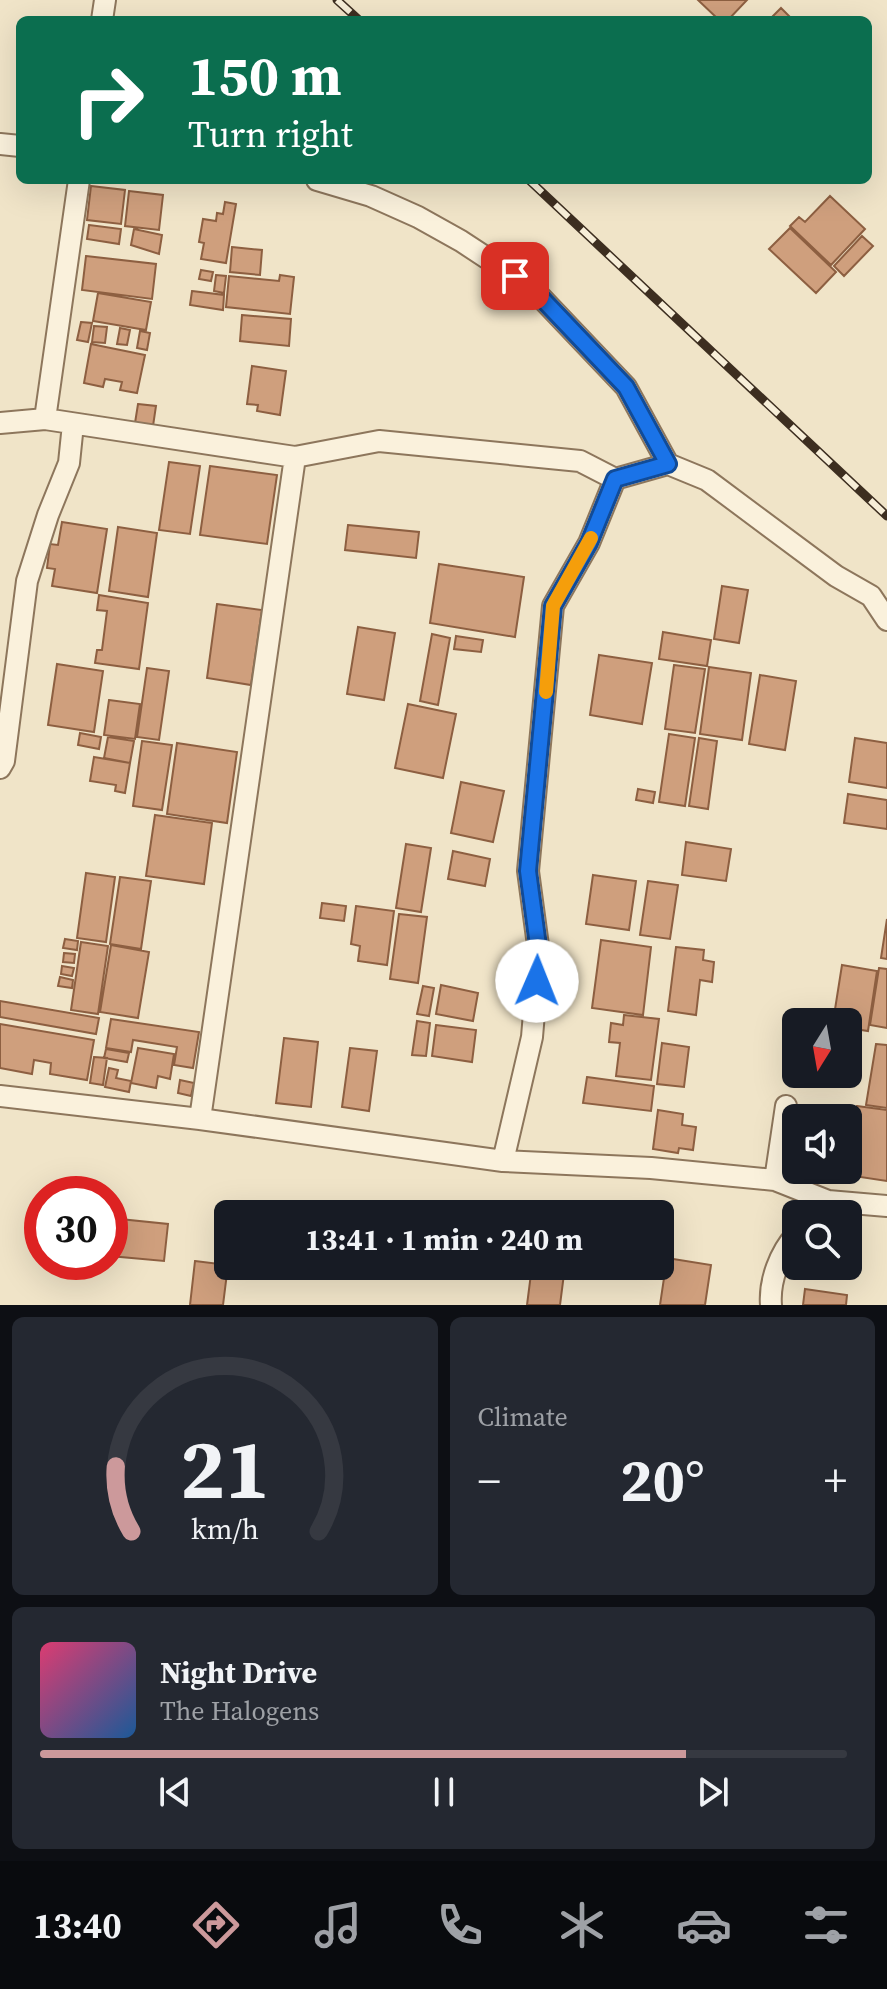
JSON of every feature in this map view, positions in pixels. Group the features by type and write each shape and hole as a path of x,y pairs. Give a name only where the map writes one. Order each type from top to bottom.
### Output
{"street":[{"path":"45,419 78,184"},
{"path":"330,184 371,196 418,217 531,287 626,387 668,464"},
{"path":"0,423 45,419 295,457 379,441 580,461 615,479 668,464 707,480 836,576 871,596 887,620"},
{"path":"0,768 4,761 18,669 27,581 69,463 73,424"},
{"path":"200,1119 295,457"},
{"path":"503,1161 532,1037 539,953 528,871 553,606 589,543 615,479"},
{"path":"0,1096 200,1119 503,1161 651,1168 775,1180 809,1200"},
{"path":"775,1180 782,1133"},
{"path":"862,1207 887,1206"},
{"path":"771,1305 770,1291 782,1255"}],"building":[{"path":"698,0 747,0 732,16 715,16"},
{"path":"781,8 789,16 773,16"},
{"path":"91,186 125,190 121,224 87,220"},
{"path":"129,191 163,195 159,230 125,226"},
{"path":"830,196 865,229 831,265 790,226 799,217 805,222"},
{"path":"225,202 236,204 226,263 201,259 204,243 199,242 203,219 216,221 217,213 223,214"},
{"path":"89,225 121,229 119,244 87,239"},
{"path":"790,228 836,272 816,293 769,249"},
{"path":"134,229 162,235 159,254 131,245"},
{"path":"862,236 873,246 844,276 834,266"},
{"path":"232,247 262,250 260,275 230,272"},
{"path":"86,256 156,264 152,299 82,290"},
{"path":"201,270 213,272 211,281 199,279"},
{"path":"216,275 226,276 224,293 214,291"},
{"path":"280,275 294,277 290,314 226,307 229,276 279,281"},
{"path":"192,291 224,295 223,310 190,305"},
{"path":"98,293 151,302 146,330 93,321"},
{"path":"242,315 291,319 289,346 240,341"},
{"path":"81,322 92,323 88,342 77,340"},
{"path":"94,326 107,327 105,343 92,342"},
{"path":"120,328 130,330 127,345 117,344"},
{"path":"140,331 150,333 147,350 137,348"},
{"path":"91,344 145,355 137,393 120,390 122,382 105,379 103,387 84,383"},
{"path":"252,366 286,371 280,415 257,411 258,405 247,404"},
{"path":"138,404 156,406 153,426 135,423"},
{"path":"169,462 200,466 190,534 159,530"},
{"path":"210,466 277,475 267,544 200,535"},
{"path":"62,522 107,529 97,593 52,586 55,569 47,568 50,544 58,545"},
{"path":"348,525 419,532 416,558 345,550"},
{"path":"118,527 157,533 148,597 109,591"},
{"path":"439,564 524,577 515,637 430,623"},
{"path":"722,586 748,590 739,643 714,639"},
{"path":"99,595 148,603 139,669 95,663 97,650 102,650 107,611 97,610"},
{"path":"217,604 262,610 251,685 207,678"},
{"path":"358,627 395,633 384,700 347,694"},
{"path":"663,632 711,640 707,666 659,659"},
{"path":"432,634 450,638 438,705 420,701"},
{"path":"456,636 483,640 481,652 454,649"},
{"path":"599,655 652,663 642,724 590,715"},
{"path":"57,664 103,671 94,732 48,725"},
{"path":"674,665 705,669 695,733 665,729"},
{"path":"709,667 751,673 742,740 700,734"},
{"path":"147,668 169,671 159,740 137,737"},
{"path":"760,675 796,681 785,750 749,744"},
{"path":"109,700 140,704 135,739 104,735"},
{"path":"408,704 456,714 443,778 395,768"},
{"path":"80,733 101,737 99,749 78,745"},
{"path":"669,734 695,738 685,806 659,802"},
{"path":"108,737 134,741 130,763 104,758"},
{"path":"699,738 717,741 708,809 689,806"},
{"path":"855,738 887,743 887,788 849,782"},
{"path":"142,741 172,745 162,810 133,806"},
{"path":"177,743 237,752 227,823 167,814"},
{"path":"94,757 130,763 125,793 115,791 116,785 90,781"},
{"path":"461,782 504,791 493,842 451,833"},
{"path":"638,789 655,792 653,803 636,800"},
{"path":"848,794 887,800 887,829 844,823"},
{"path":"155,815 212,823 204,884 146,876"},
{"path":"686,842 731,849 726,881 682,875"},
{"path":"406,844 431,848 421,912 396,908"},
{"path":"453,851 490,859 485,886 448,879"},
{"path":"86,873 115,877 106,942 77,938"},
{"path":"593,875 636,881 629,930 586,924"},
{"path":"120,877 151,881 141,949 110,944"},
{"path":"648,881 678,885 670,939 640,935"},
{"path":"322,903 346,906 344,921 320,918"},
{"path":"356,906 394,911 387,965 358,961 360,946 351,944"},
{"path":"399,914 427,917 418,983 390,979"},
{"path":"887,919 887,959 881,958"},
{"path":"65,939 78,941 77,950 63,948"},
{"path":"601,940 651,947 643,1015 592,1008"},
{"path":"81,942 108,946 98,1014 71,1010"},
{"path":"111,945 149,952 138,1018 100,1012"},
{"path":"676,947 704,950 703,960 714,962 712,982 700,980 696,1015 668,1011"},
{"path":"64,953 75,954 74,963 63,962"},
{"path":"842,965 877,971 868,1031 862,1030 862,1008 835,1008"},
{"path":"62,966 74,968 72,976 61,974"},
{"path":"879,968 887,969 887,1028 870,1025"},
{"path":"60,977 73,980 72,988 58,986"},
{"path":"441,985 478,993 473,1021 436,1014"},
{"path":"423,986 434,988 429,1016 417,1014"},
{"path":"0,1001 99,1018 96,1034 0,1017"},
{"path":"624,1015 659,1019 651,1080 616,1076 620,1043 609,1042 611,1023 623,1025"},
{"path":"111,1019 199,1032 193,1068 174,1065 177,1047 133,1040 131,1052 106,1048"},
{"path":"417,1021 430,1023 426,1056 412,1055"},
{"path":"0,1024 94,1040 87,1080 50,1074 51,1063 34,1060 32,1074 0,1068"},
{"path":"436,1025 476,1030 472,1062 432,1056"},
{"path":"284,1038 318,1042 311,1107 276,1103"},
{"path":"662,1043 689,1047 684,1087 657,1084"},
{"path":"876,1044 887,1045 887,1108 866,1105"},
{"path":"138,1048 174,1054 170,1079 158,1076 156,1088 131,1083"},
{"path":"350,1048 377,1051 369,1111 342,1107"},
{"path":"106,1049 129,1053 127,1062 104,1058"},
{"path":"94,1057 107,1058 103,1085 90,1083"},
{"path":"109,1068 118,1070 116,1078 131,1081 129,1092 105,1087"},
{"path":"587,1077 654,1086 651,1111 583,1103"},
{"path":"180,1080 194,1083 191,1096 178,1093"},
{"path":"862,1107 887,1110 887,1181 862,1177"},
{"path":"658,1110 683,1114 682,1125 696,1127 693,1150 679,1148 678,1153 653,1149"},
{"path":"128,1220 168,1224 164,1261 128,1258"},
{"path":"674,1259 711,1265 705,1305 660,1305 664,1280 674,1280"},
{"path":"195,1261 214,1263 214,1280 226,1280 223,1305 190,1305"},
{"path":"530,1280 563,1280 560,1305 527,1305"},
{"path":"805,1289 847,1295 846,1305 803,1305"}],"railway":[{"path":"337,0 355,16"},
{"path":"533,184 887,516"}],"slow traffic":[{"path":"546,692 553,606 591,538"}],"route":[{"path":"515,276 531,287 626,387 668,464 615,479 589,543 553,606 528,871 539,953 537,981"}]}
